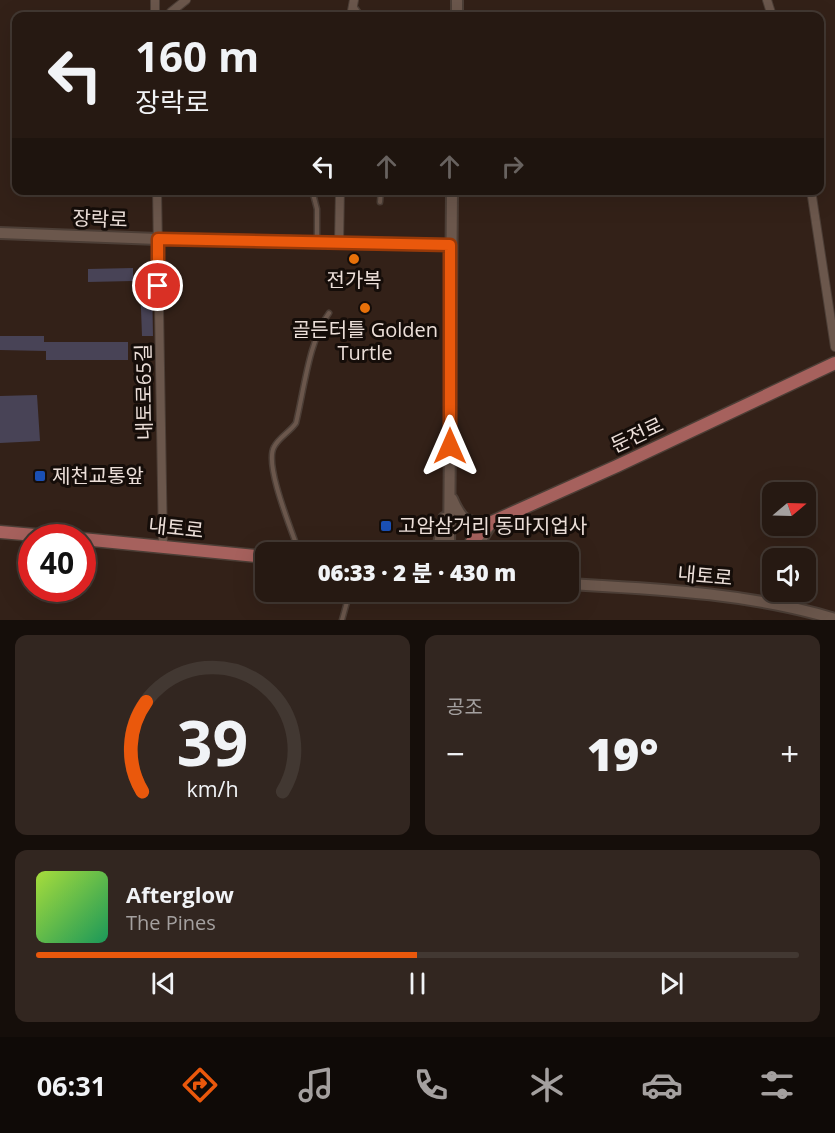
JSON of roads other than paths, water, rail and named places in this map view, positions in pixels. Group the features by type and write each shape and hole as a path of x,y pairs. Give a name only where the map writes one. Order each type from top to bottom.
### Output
{"main road":[{"name":"둔전로","path":"472,542 492,522 835,363"},
{"path":"0,532 18,534"},
{"name":"내토로","path":"96,540 255,556"}],"street":[{"path":"171,12 186,0"},
{"name":"내토로65길","path":"157,195 163,545"},
{"path":"339,243 340,195"},
{"path":"449,542 452,195"},
{"path":"812,195 835,347"},
{"name":"장락로","path":"0,233 450,245"},
{"path":"449,490 457,511 465,521 492,522"},
{"path":"439,542 449,490"},
{"path":"481,542 492,522"},
{"name":"내토로","path":"579,585 736,598 774,604 835,619"}],"lane":[{"path":"313,195 317,242"},
{"path":"380,202 381,195"},
{"path":"296,542 271,464 273,447 291,431 296,423 313,349 329,313"},
{"path":"342,620 347,602"}],"place":[{"name":"전가복","path":"354,259"},
{"name":"골든터틀 Golden Turtle","path":"365,308"},
{"name":"제천교통앞","path":"40,476"},
{"name":"고암삼거리 동마지업사","path":"386,526"}]}
